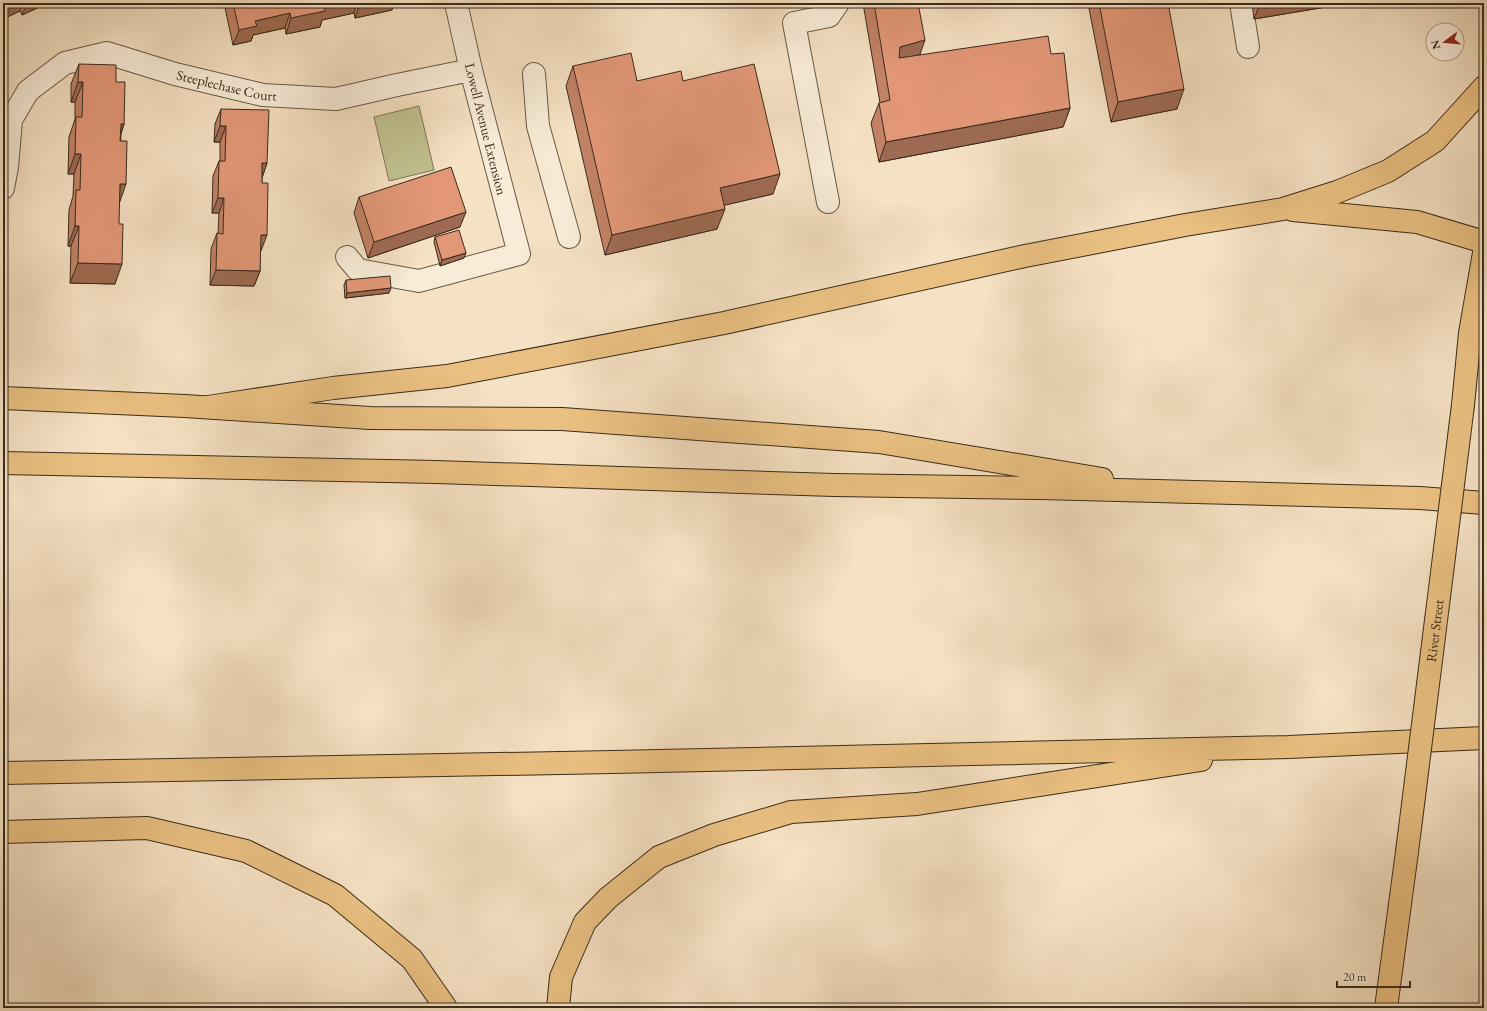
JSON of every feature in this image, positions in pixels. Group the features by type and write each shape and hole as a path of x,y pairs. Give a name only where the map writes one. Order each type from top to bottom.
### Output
{"main road":[{"path":"208,407 333,388 447,376 724,323 1025,256 1185,225 1283,209 1337,192 1388,171 1435,141 1484,87"},
{"path":"1283,209 1417,222 1484,242"},
{"name":"River Street","path":"1386,1008 1463,405 1470,333 1484,253"},
{"path":"3,398 208,407 370,418 562,419 879,442 1184,492"},
{"path":"3,463 436,472 826,485 1420,498 1484,503"},
{"path":"3,773 621,762 1289,747 1484,738"},
{"path":"558,1008 561,977 585,922 608,898 659,858 714,835 791,812 917,804 1289,747"},
{"path":"3,832 147,828 246,851 335,895 412,959 446,1008"}],"street":[{"name":"Lowell Avenue Extension","path":"347,257 358,270 419,281 519,254 471,70 456,3"},
{"path":"828,202 794,23 829,16 838,3"},
{"path":"1241,3 1248,47"},
{"name":"Steeplechase Court","path":"3,188 7,167 7,122 28,92 65,63 107,52 175,74 262,95 336,99 471,70"},
{"path":"534,74 538,126 569,237"}],"green space":[{"path":"419,106 434,170 389,181 374,117"}],"building":[{"path":"233,3 334,3 324,5 325,11 291,18 290,13 255,21 257,26 239,30"},
{"path":"874,3 918,3 925,40 900,47 899,58 1048,36 1051,54 1064,53 1070,108 886,142 879,103 890,100"},
{"path":"1099,3 1168,3 1184,89 1118,102"},
{"path":"631,53 637,81 681,71 683,81 754,64 780,174 720,188 725,209 612,235 573,66"},
{"path":"79,64 116,65 116,82 125,82 124,124 121,124 120,141 127,141 126,184 120,184 119,224 123,224 122,264 78,263 79,226 75,226 76,190 80,190 81,154 75,154 76,117 82,117 83,82 78,82"},
{"path":"221,109 269,110 267,163 262,163 262,183 268,183 267,235 261,235 260,271 216,270 217,233 223,234 224,198 218,198 219,161 225,161 226,126 220,126"},
{"path":"451,167 466,212 374,242 359,197"},
{"path":"459,230 466,253 442,260 435,237"},
{"path":"390,276 391,288 347,293 346,280"},
{"path":"1484,1001 1484,1008 1472,1008"}]}
